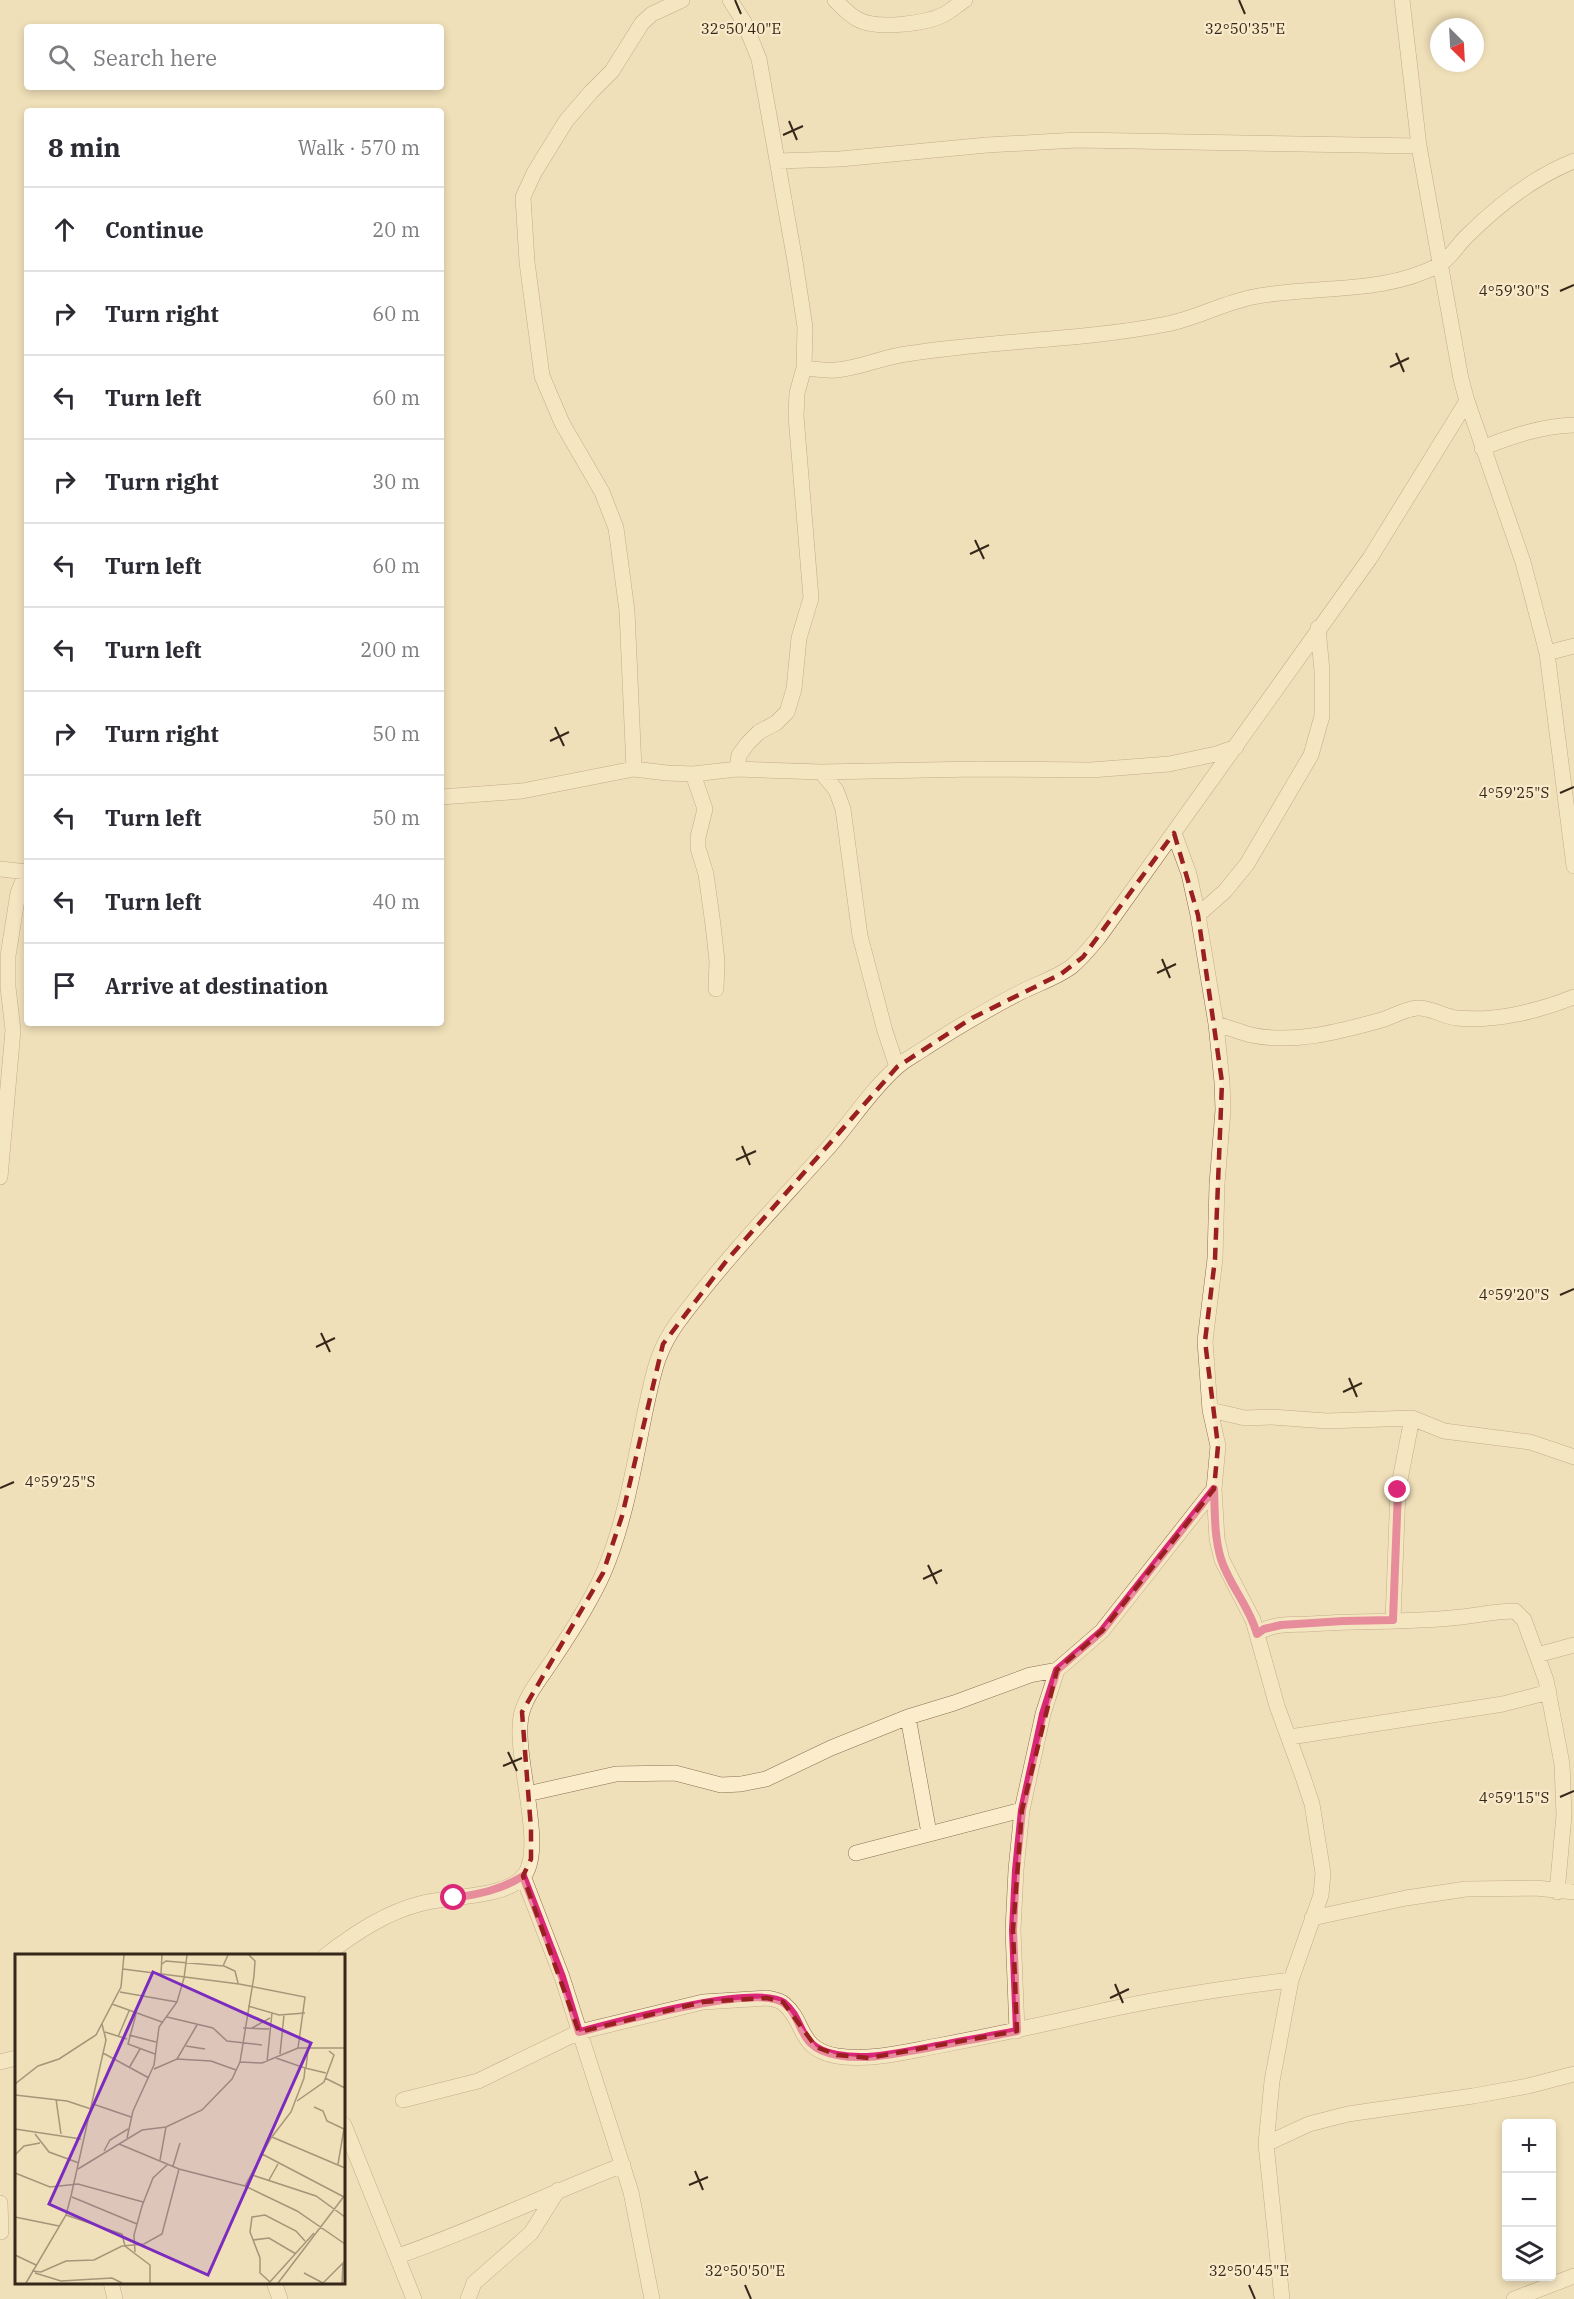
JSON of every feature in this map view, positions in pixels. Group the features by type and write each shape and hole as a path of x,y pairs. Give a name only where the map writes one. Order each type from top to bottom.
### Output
{"street":[{"path":"634,768 627,611 616,528 602,492 561,423 542,376 527,262 523,197 534,173 566,121 612,71 642,23 652,14 682,0"},
{"path":"730,0 744,22 759,59 805,327 804,368 797,393 796,416 804,528 812,598 799,638 794,689 787,712 776,723 759,732 747,743 739,755 736,769"},
{"path":"835,0 858,20 900,24 926,21 944,14 965,0"},
{"path":"1402,0 1419,146 1467,401 1522,562 1547,653 1574,866"},
{"path":"777,161 840,159 975,146 1077,140 1419,146"},
{"path":"804,368 837,370 905,354 1083,336 1167,324 1192,318 1220,305 1254,297 1411,277 1442,264 1468,235 1519,192 1550,171 1574,161"},
{"path":"328,1954 366,1926 400,1910 423,1903 484,1893 507,1886 523,1876 531,1859 531,1829 520,1730 522,1712 531,1693 575,1627 603,1573 622,1516 651,1379 663,1344 727,1260 848,1126 871,1095 897,1067 972,1018 1061,974 1083,957 1174,834 1376,549 1467,401"},
{"path":"1482,448 1511,436 1574,425"},
{"path":"1198,915 1225,891 1247,864 1311,755 1322,716 1322,671 1318,628"},
{"path":"1547,653 1574,646"},
{"path":"444,797 522,790 634,768 693,774 736,769 821,772 977,769 1091,770 1169,764 1236,747"},
{"path":"821,772 836,790 843,809 860,936 897,1067"},
{"path":"693,774 705,809 698,837 698,848 706,874 714,925 717,961 716,989"},
{"path":"1174,834 1189,874 1198,915 1216,1023 1223,1110 1217,1184 1215,1259 1205,1341 1210,1410 1218,1446 1214,1489 1217,1539 1222,1560 1253,1620 1277,1706 1290,1737 1312,1804 1323,1873 1321,1895 1291,1980 1272,2081 1266,2144 1282,2299"},
{"path":"0,870 24,872"},
{"path":"0,1177 13,1030 4,988 13,920 18,893 24,879"},
{"path":"1216,1023 1251,1035 1299,1037 1386,1020 1416,1008 1454,1018 1474,1019 1555,1004 1574,996"},
{"path":"1210,1410 1245,1418 1272,1417 1338,1421 1412,1418 1443,1431 1530,1442 1574,1457"},
{"path":"1393,1620 1398,1490 1412,1418"},
{"path":"527,1794 616,1774 675,1773 721,1785 766,1779 831,1748 908,1717 1030,1676 1057,1670 1102,1631 1214,1489"},
{"path":"1257,1634 1264,1629 1281,1625 1461,1617 1494,1611 1515,1611 1524,1620 1549,1692 1562,1764 1564,1815 1557,1892"},
{"path":"1537,1655 1574,1645"},
{"path":"1017,2031 1013,1930 1022,1810 1043,1714 1057,1670"},
{"path":"1290,1737 1503,1704 1549,1692"},
{"path":"908,1717 929,1833"},
{"path":"856,1853 1022,1810"},
{"path":"523,1876 562,1977 631,2192 652,2299"},
{"path":"1312,1918 1466,1888 1536,1888 1574,1892"},
{"path":"403,2100 478,2081 579,2032 703,2002 768,1998 783,2002 795,2018 802,2034 816,2048 837,2055 869,2058 1017,2031 1155,1999 1291,1980"},
{"path":"0,2062 15,2058"},
{"path":"1266,2144 1309,2124 1348,2114 1473,2096 1528,2086 1574,2074"},
{"path":"347,2146 398,2256 414,2299"},
{"path":"398,2256 443,2240 558,2190 623,2166"},
{"path":"468,2299 474,2283 531,2233 558,2190"},
{"path":"0,2204 6,2232"},
{"path":"1514,2299 1574,2276"},
{"path":"111,2284 115,2299"},
{"path":"274,2284 280,2299"}],"highlighted area":[{"path":"1174,833 1198,915 1222,1082 1215,1259 1205,1341 1218,1446 1214,1489 1102,1631 1057,1670 1022,1810 1013,1930 1017,2031 869,2058 837,2055 816,2047 783,2002 767,1998 703,2002 579,2032 523,1876 531,1859 531,1829 522,1712 603,1573 622,1516 663,1344 727,1260 897,1067 972,1018 1061,974 1083,957"}],"route":[{"path":"454,1898 507,1886 523,1876 562,1977 579,2032 703,2002 768,1998 783,2002 789,2008 802,2034 816,2048 837,2055 869,2058 1017,2031 1013,1930 1022,1810 1043,1714 1057,1670 1102,1631 1214,1489 1217,1539 1222,1560 1253,1620 1257,1634 1264,1629 1281,1625 1393,1620 1398,1490"}]}
